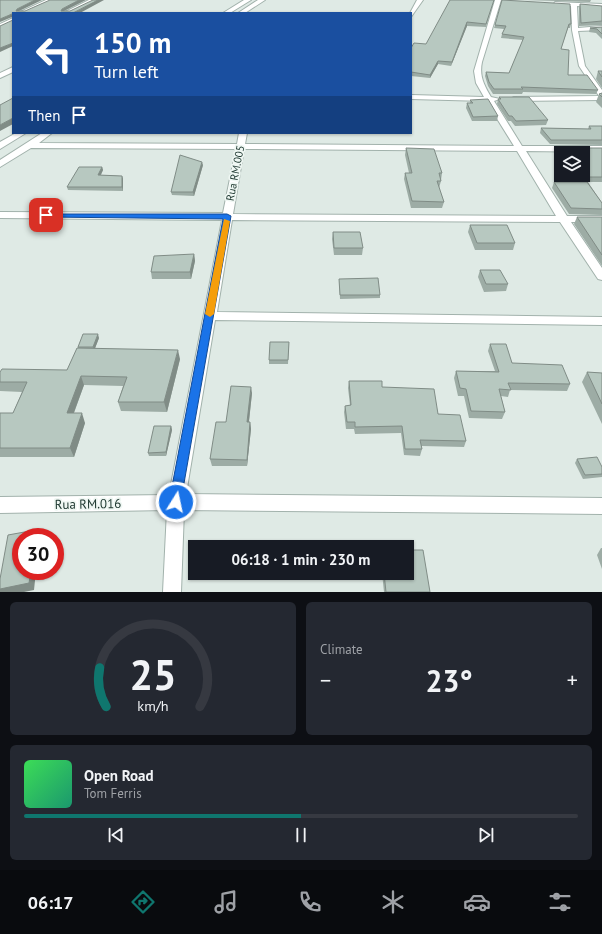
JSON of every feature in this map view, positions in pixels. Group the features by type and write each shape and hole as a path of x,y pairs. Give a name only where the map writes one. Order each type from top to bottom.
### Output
{"street":[{"path":"23,12 50,0"},
{"path":"68,12 93,0"},
{"path":"228,12 248,0"},
{"path":"242,12 262,0"},
{"path":"412,13 420,0"},
{"path":"593,0 602,6"},
{"path":"497,1 478,71 479,83 563,218 602,276"},
{"path":"548,4 602,6"},
{"path":"574,5 575,30 582,66 602,95"},
{"path":"0,26 11,18"},
{"path":"575,30 602,28"},
{"path":"0,76 12,70"},
{"path":"412,97 490,99 602,98"},
{"path":"0,146 20,134"},
{"path":"0,164 46,134"},
{"name":"Rua RM.005","path":"172,592 176,502 243,134"},
{"path":"29,145 602,149"},
{"path":"0,215 602,219"},
{"path":"209,316 602,321"},
{"name":"Rua RM.016","path":"0,505 176,502 602,506"}],"building":[{"path":"0,0 35,0 17,9 16,11 25,11 50,0 79,0 61,11 70,11 93,0 98,0 75,12 12,12 12,14 0,19"},
{"path":"450,0 494,0 486,24 467,22 452,62 438,61 430,75 412,72 412,46 414,43 426,44"},
{"path":"502,0 570,4 571,24 569,24 561,49 569,50 568,75 587,75 598,90 521,87 523,89 494,89 489,82 486,72 509,73 524,37 502,34 506,26 495,25"},
{"path":"580,4 602,6 602,21 581,23"},
{"path":"12,20 12,43 0,48 0,26"},
{"path":"602,27 602,34 597,29 590,28"},
{"path":"598,71 602,71 602,77"},
{"path":"499,97 529,97 548,120 516,121 512,116 509,116 498,99 501,99"},
{"path":"12,99 12,119 0,125 0,105"},
{"path":"488,99 498,116 473,117 467,103 473,103 470,100"},
{"path":"589,126 602,126 602,140 551,140 541,128 591,129"},
{"path":"406,148 434,149 442,173 439,173 441,181 437,181 444,202 412,201 405,173 412,173"},
{"path":"590,148 602,148 602,177 590,177"},
{"path":"180,155 202,162 193,192 171,192"},
{"path":"79,167 102,167 98,175 122,176 122,187 67,187"},
{"path":"554,182 587,182 602,203 602,209 571,208"},
{"path":"577,217 602,217 602,255"},
{"path":"470,225 507,225 515,243 477,243"},
{"path":"333,232 360,232 363,248 334,248"},
{"path":"194,254 190,272 151,272 154,256"},
{"path":"480,270 500,270 508,284 486,284"},
{"path":"378,278 380,295 340,295 339,279"},
{"path":"83,334 98,334 93,347 78,347"},
{"path":"270,342 289,342 288,360 269,360"},
{"path":"490,344 506,344 512,363 562,365 570,384 508,383 511,390 499,389 505,412 471,411 466,389 460,388 456,371 499,372"},
{"path":"77,348 178,350 164,402 118,402 127,377 81,376 67,413 82,413 70,448 0,448 0,413 13,413 27,382 0,382 0,372 2,369 67,370"},
{"path":"587,372 602,373 602,404"},
{"path":"349,381 382,381 382,387 434,389 438,414 460,415 466,441 420,440 422,449 405,449 402,426 355,427 355,422 347,422 345,406 351,405"},
{"path":"231,386 251,387 247,422 250,422 247,460 210,459 216,422 226,422"},
{"path":"154,426 171,426 166,452 148,453"},
{"path":"597,457 602,467 602,474 585,475 577,459"},
{"path":"12,534 12,580 30,580 29,583 0,589 0,579 8,535"},
{"path":"414,550 423,550 430,592 386,592 385,580 414,580"}],"slow traffic":[{"path":"210,314 226,221"}],"route":[{"path":"46,215 227,216 176,502"}]}
